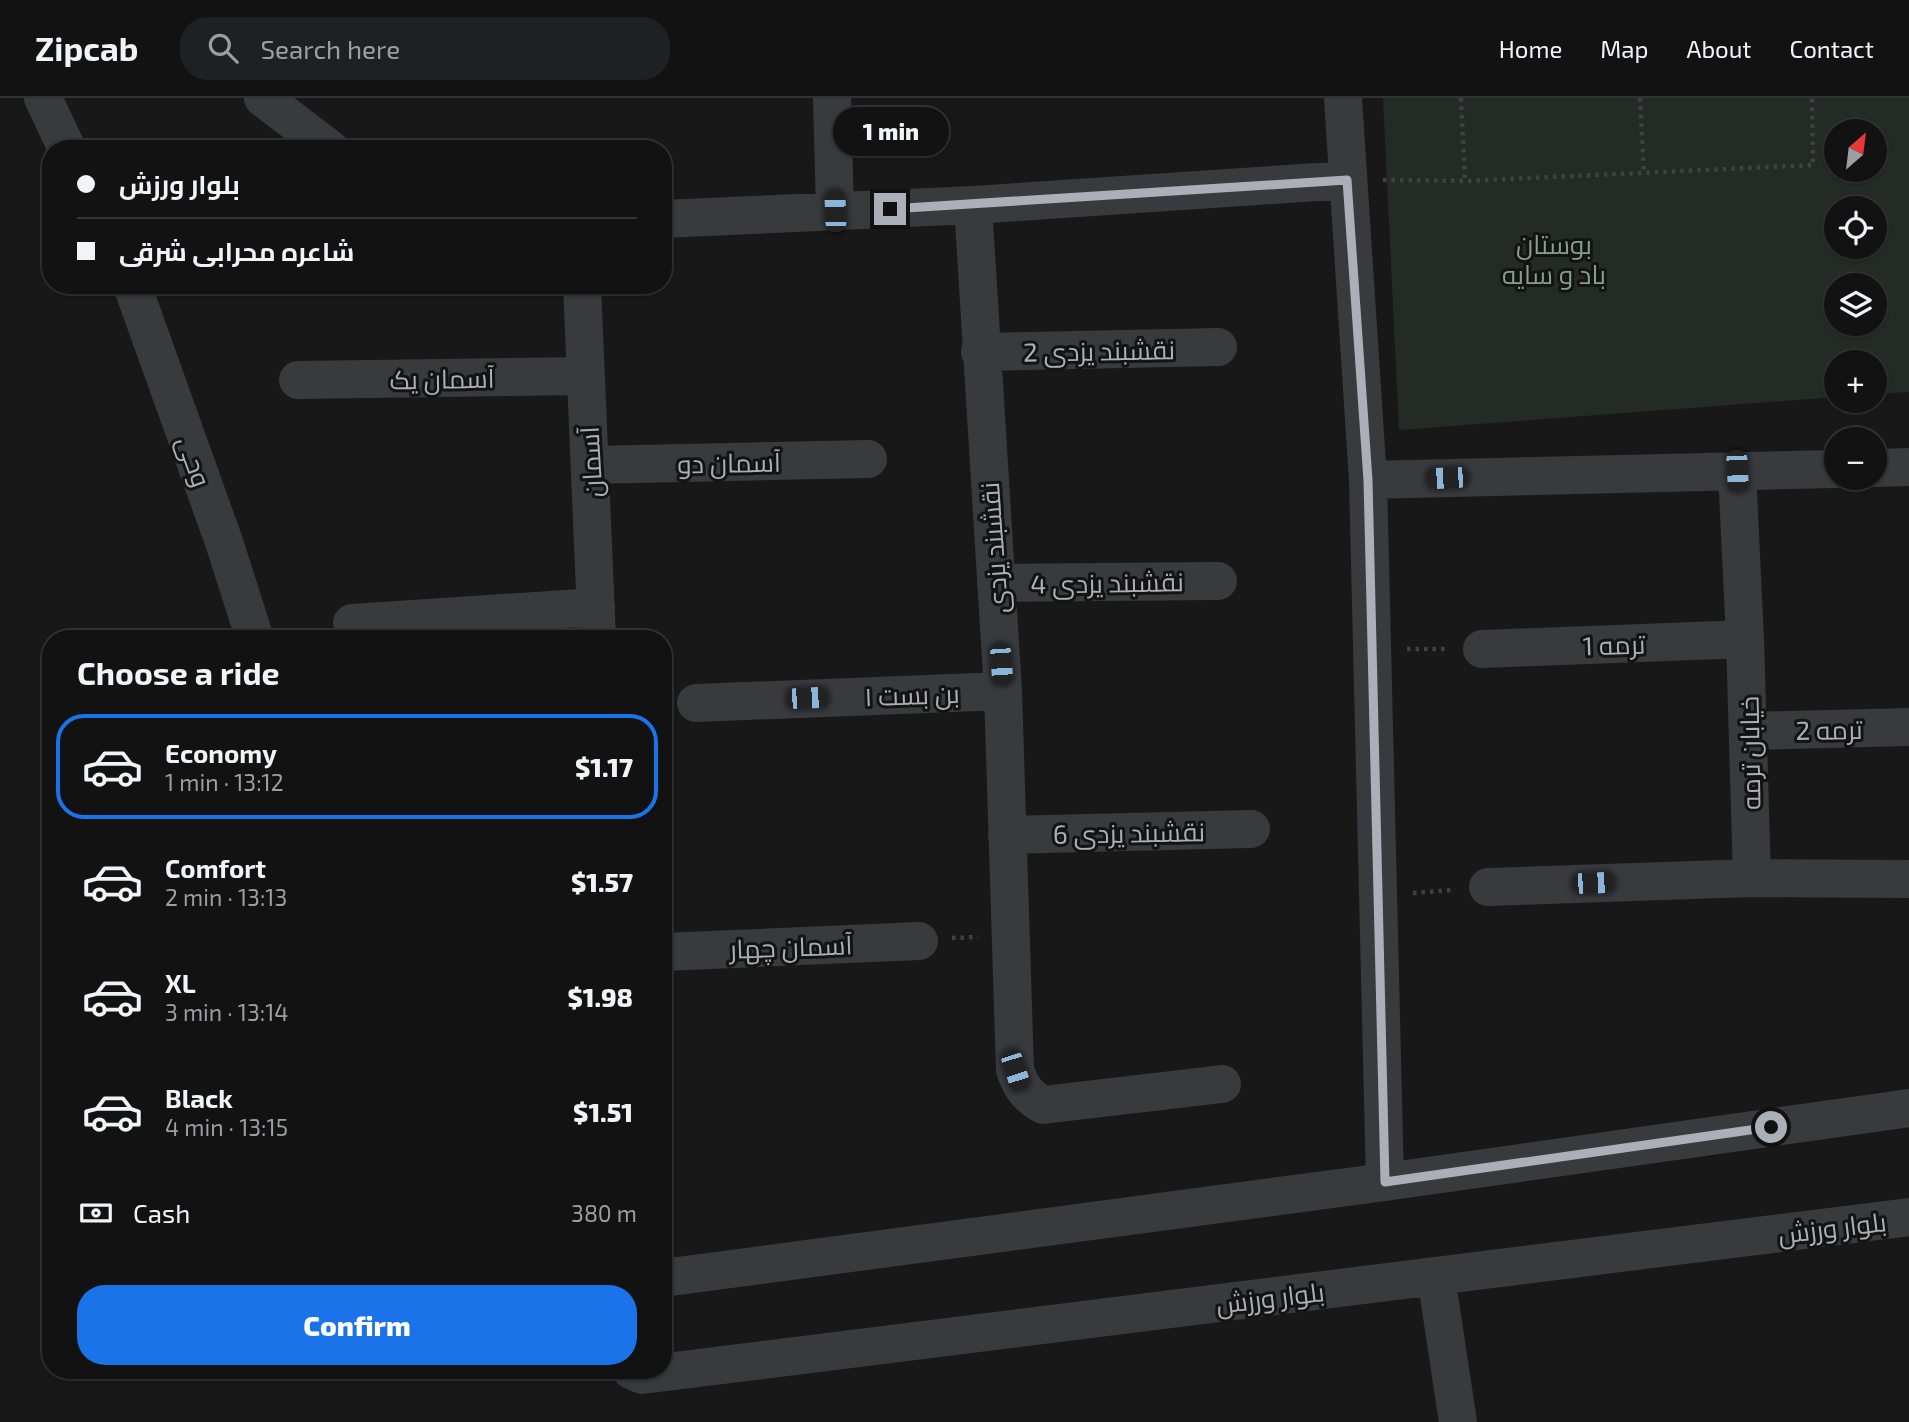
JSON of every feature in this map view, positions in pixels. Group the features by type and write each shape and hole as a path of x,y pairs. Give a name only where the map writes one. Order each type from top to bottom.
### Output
{"street":[{"path":"43,98 63,140"},
{"path":"263,98 318,140"},
{"path":"832,98 835,211"},
{"path":"1343,98 1368,480 1385,1182"},
{"path":"672,219 973,205 1347,180"},
{"name":"نقشبند یزدی","path":"973,205 1003,691 1015,1070 1020,1086 1030,1098 1043,1105 1222,1084"},
{"name":"وحی","path":"135,294 224,542 252,630"},
{"name":"آسمان","path":"582,294 597,623"},
{"name":"نقشبند یزدی 2","path":"981,352 1218,347"},
{"name":"آسمان یک","path":"298,380 586,376"},
{"name":"آسمان دو","path":"590,465 868,459"},
{"path":"1887,468 1909,467"},
{"path":"1368,480 1824,469"},
{"name":"خیابان ترمه","path":"1737,471 1752,878"},
{"name":"نقشبند یزدی 4","path":"996,583 1218,581"},
{"path":"352,623 597,623"},
{"name":"ترمه 1","path":"1482,649 1745,639"},
{"name":"بن بست ۱","path":"696,703 1003,691"},
{"name":"ترمه 2","path":"1748,731 1909,727"},
{"name":"نقشبند یزدی 6","path":"1006,835 1251,829"},
{"path":"1488,887 1752,878 1909,879"},
{"name":"آسمان چهار","path":"672,952 919,941"},
{"path":"672,1277 1385,1182 1909,1108"},
{"name":"بلوار ورزش","path":"672,1371 1909,1217"},
{"path":"1436,1276 1458,1422"}],"path":[{"path":"1461,98 1465,181"},
{"path":"1640,98 1644,173"},
{"path":"1347,180 1465,181 1813,165 1812,98"},
{"path":"1371,650 1482,649"},
{"path":"1377,896 1488,887"},
{"path":"919,941 1010,934"}],"green space":[{"name":"بوستان باد و سایه","path":"1383,98 1909,98 1909,392 1887,393 1887,350 1824,350 1824,398 1399,430"}],"route":[{"path":"890,209 1347,180 1368,480 1385,1182 1771,1127"}]}
